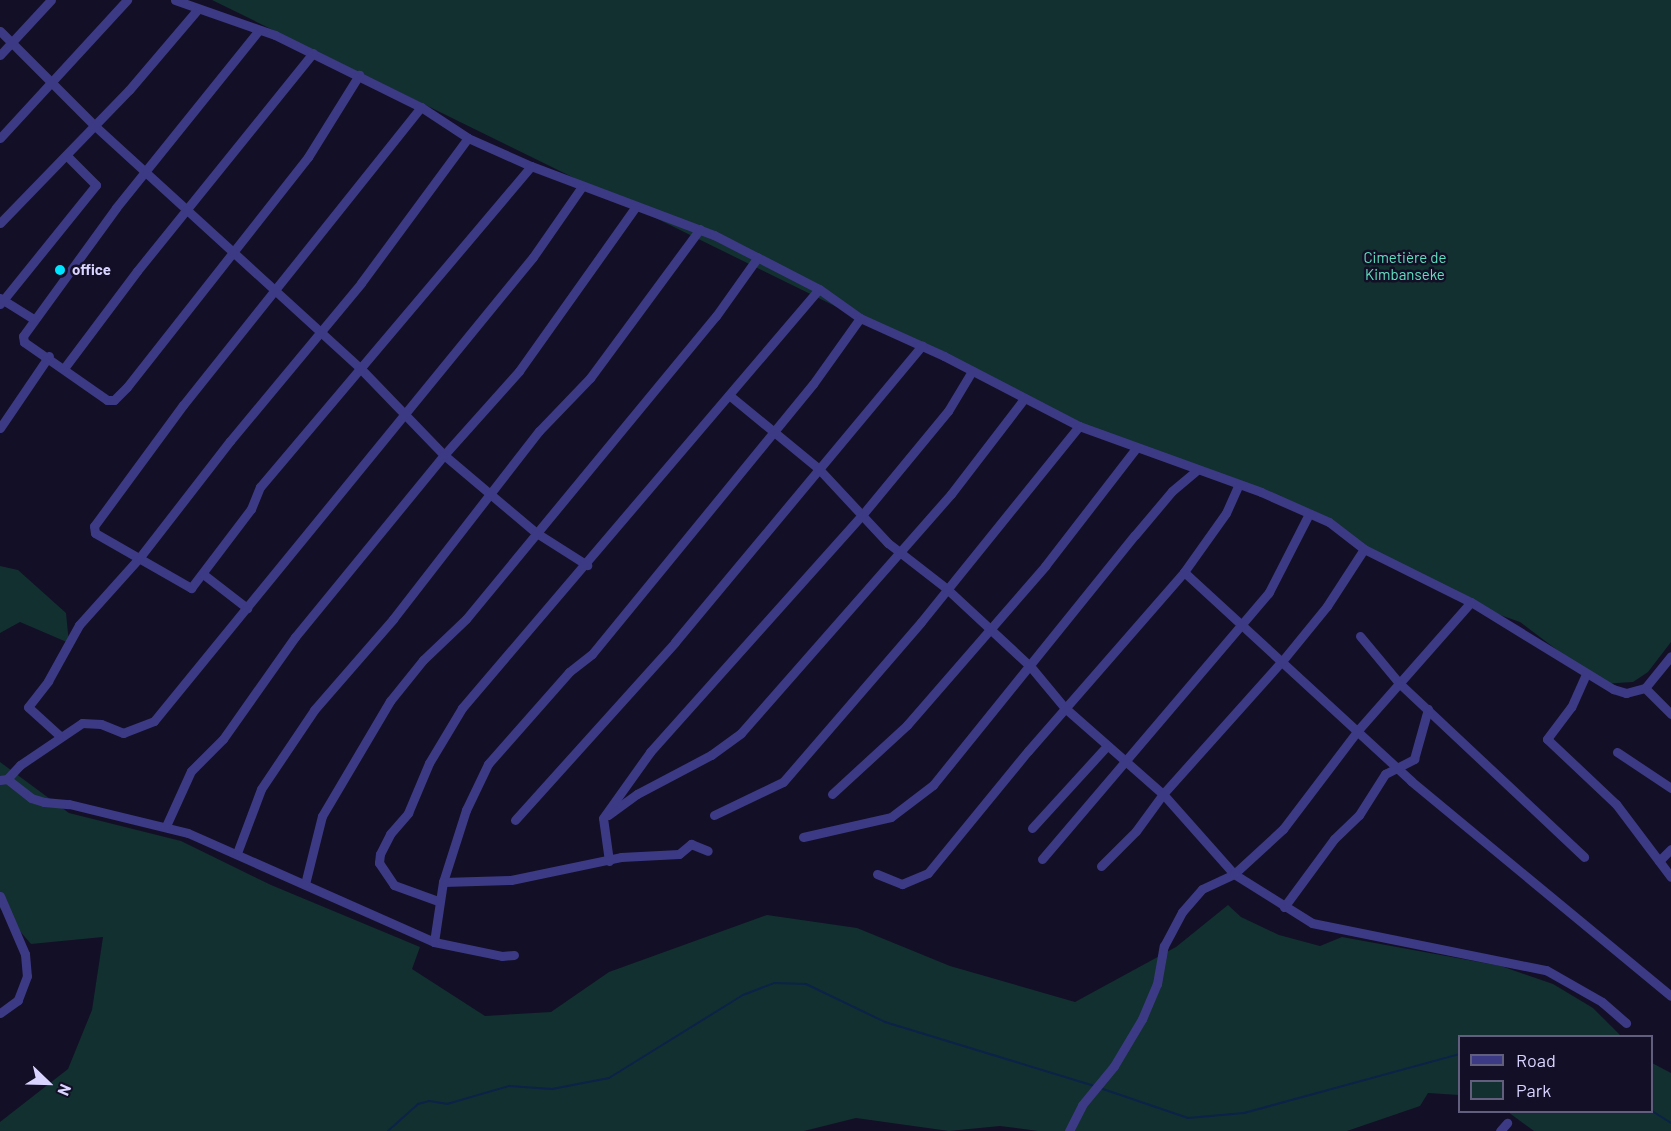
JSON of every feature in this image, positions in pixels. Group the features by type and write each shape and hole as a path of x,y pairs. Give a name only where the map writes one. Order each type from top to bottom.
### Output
{"street":[{"path":"0,55 51,0"},
{"path":"0,138 49,81 127,0"},
{"path":"175,0 260,30 313,52 421,107 468,138 581,188 700,229 758,256 819,289 860,318 922,346 1078,426 1329,522 1364,549 1472,602 1586,674 1626,693 1646,688 1671,656"},
{"path":"0,223 95,126 198,9"},
{"path":"260,30 146,171 22,339 50,356 107,400 114,400 233,248 313,151 359,75"},
{"path":"0,31 95,126 233,248 361,369 444,455 535,532 586,565"},
{"path":"65,367 137,271 189,210 313,52"},
{"path":"421,107 275,289 94,526 95,533 140,557 187,589 203,574 251,509 260,488 531,166"},
{"path":"60,736 28,707 48,681 79,625 140,557 230,441 322,332 468,138"},
{"path":"34,320 1,301 96,185 66,155"},
{"path":"514,955 496,955 434,942 237,854 166,826 44,802 31,798 4,780 60,736 82,723 101,724 123,733 154,721 552,234 581,188"},
{"path":"166,826 191,771 223,739 295,637 444,455 519,371 635,208"},
{"path":"237,854 261,789 314,710 393,619 539,431 590,378 650,302 700,229"},
{"path":"305,884 322,816 390,701 423,660 466,619 535,532 716,316 758,256"},
{"path":"438,901 394,885 379,863 380,854 390,834 408,813 429,763 462,708 819,289"},
{"path":"434,942 441,918 438,901 443,882 466,810 488,764 569,672 592,654 771,431 813,384 860,318"},
{"path":"515,820 675,642 922,346"},
{"path":"0,428 50,356"},
{"path":"609,861 603,818 650,752 863,514 948,411 972,371"},
{"path":"729,395 818,468 899,553 946,589 1030,666 1065,708 1163,794 1234,874 1312,923 1352,933 1546,969 1602,1002 1626,1023"},
{"path":"603,818 637,794 711,755 741,733 976,464 1024,399"},
{"path":"714,815 783,782 946,589 1078,426"},
{"path":"832,794 901,732 1045,566 1137,447"},
{"path":"803,837 891,818 915,801 1030,666 1172,491 1196,471"},
{"path":"877,874 902,884 928,873 1065,708 1184,572 1226,513 1238,486"},
{"path":"1042,859 1123,759 1240,627 1278,577 1309,514"},
{"path":"1101,866 1136,831 1163,794 1327,606 1364,549"},
{"path":"1184,572 1240,627 1282,660 1359,729 1397,768 1671,996"},
{"path":"203,574 247,608"},
{"path":"1069,1131 1082,1105 1113,1066 1142,1019 1157,984 1164,946 1182,912 1202,889 1234,874 1283,829 1359,729 1472,602"},
{"path":"1360,636 1399,683 1584,857"},
{"path":"1586,674 1571,707 1547,739 1616,804 1671,876"},
{"path":"1646,688 1671,714"},
{"path":"1284,906 1298,884 1359,815 1385,774 1414,759 1428,709"},
{"path":"1032,828 1107,746"},
{"path":"1617,752 1671,788"},
{"path":"443,882 511,880 621,857 679,854 691,844 708,851"},
{"path":"1659,861 1671,849"},
{"path":"0,896 4,915 25,954 27,976 18,1000 0,1012"},
{"path":"1500,1131 1507,1123"}],"green space":[{"name":"Cimetière de Kimbanseke","path":"212,0 1671,0 1671,642 1648,672 1633,682 1602,684 1520,622 1480,608 1364,549 1329,522 1079,426"},
{"path":"0,566 18,570 66,613 69,643 20,622 0,633"},
{"path":"0,762 69,813 181,841 271,885 420,947 412,969 485,1016 551,1012 609,972 767,915 857,928 950,966 1075,1002 1176,947 1228,905 1241,917 1279,935 1320,946 1342,937 1501,966 1553,984 1593,1008 1620,1035 1458,1035 1458,1095 1428,1093 1420,1106 1347,1131 1038,1131 1000,1126 949,1131 856,1118 804,1131 0,1131 0,1122 68,1069 92,1010 103,937 31,944 0,908"},
{"path":"1653,1064 1671,1073 1671,1131 1534,1131 1509,1113 1653,1113"}],"waterway":[{"path":"388,1131 418,1104 429,1101 447,1104 509,1086 552,1089 609,1078 743,995 774,983 806,984 885,1022 1094,1086"},
{"path":"1100,1088 1188,1118 1244,1113 1458,1055"},
{"path":"1653,1112 1671,1123"}],"place":[{"name":"office","path":"60,270"}]}
